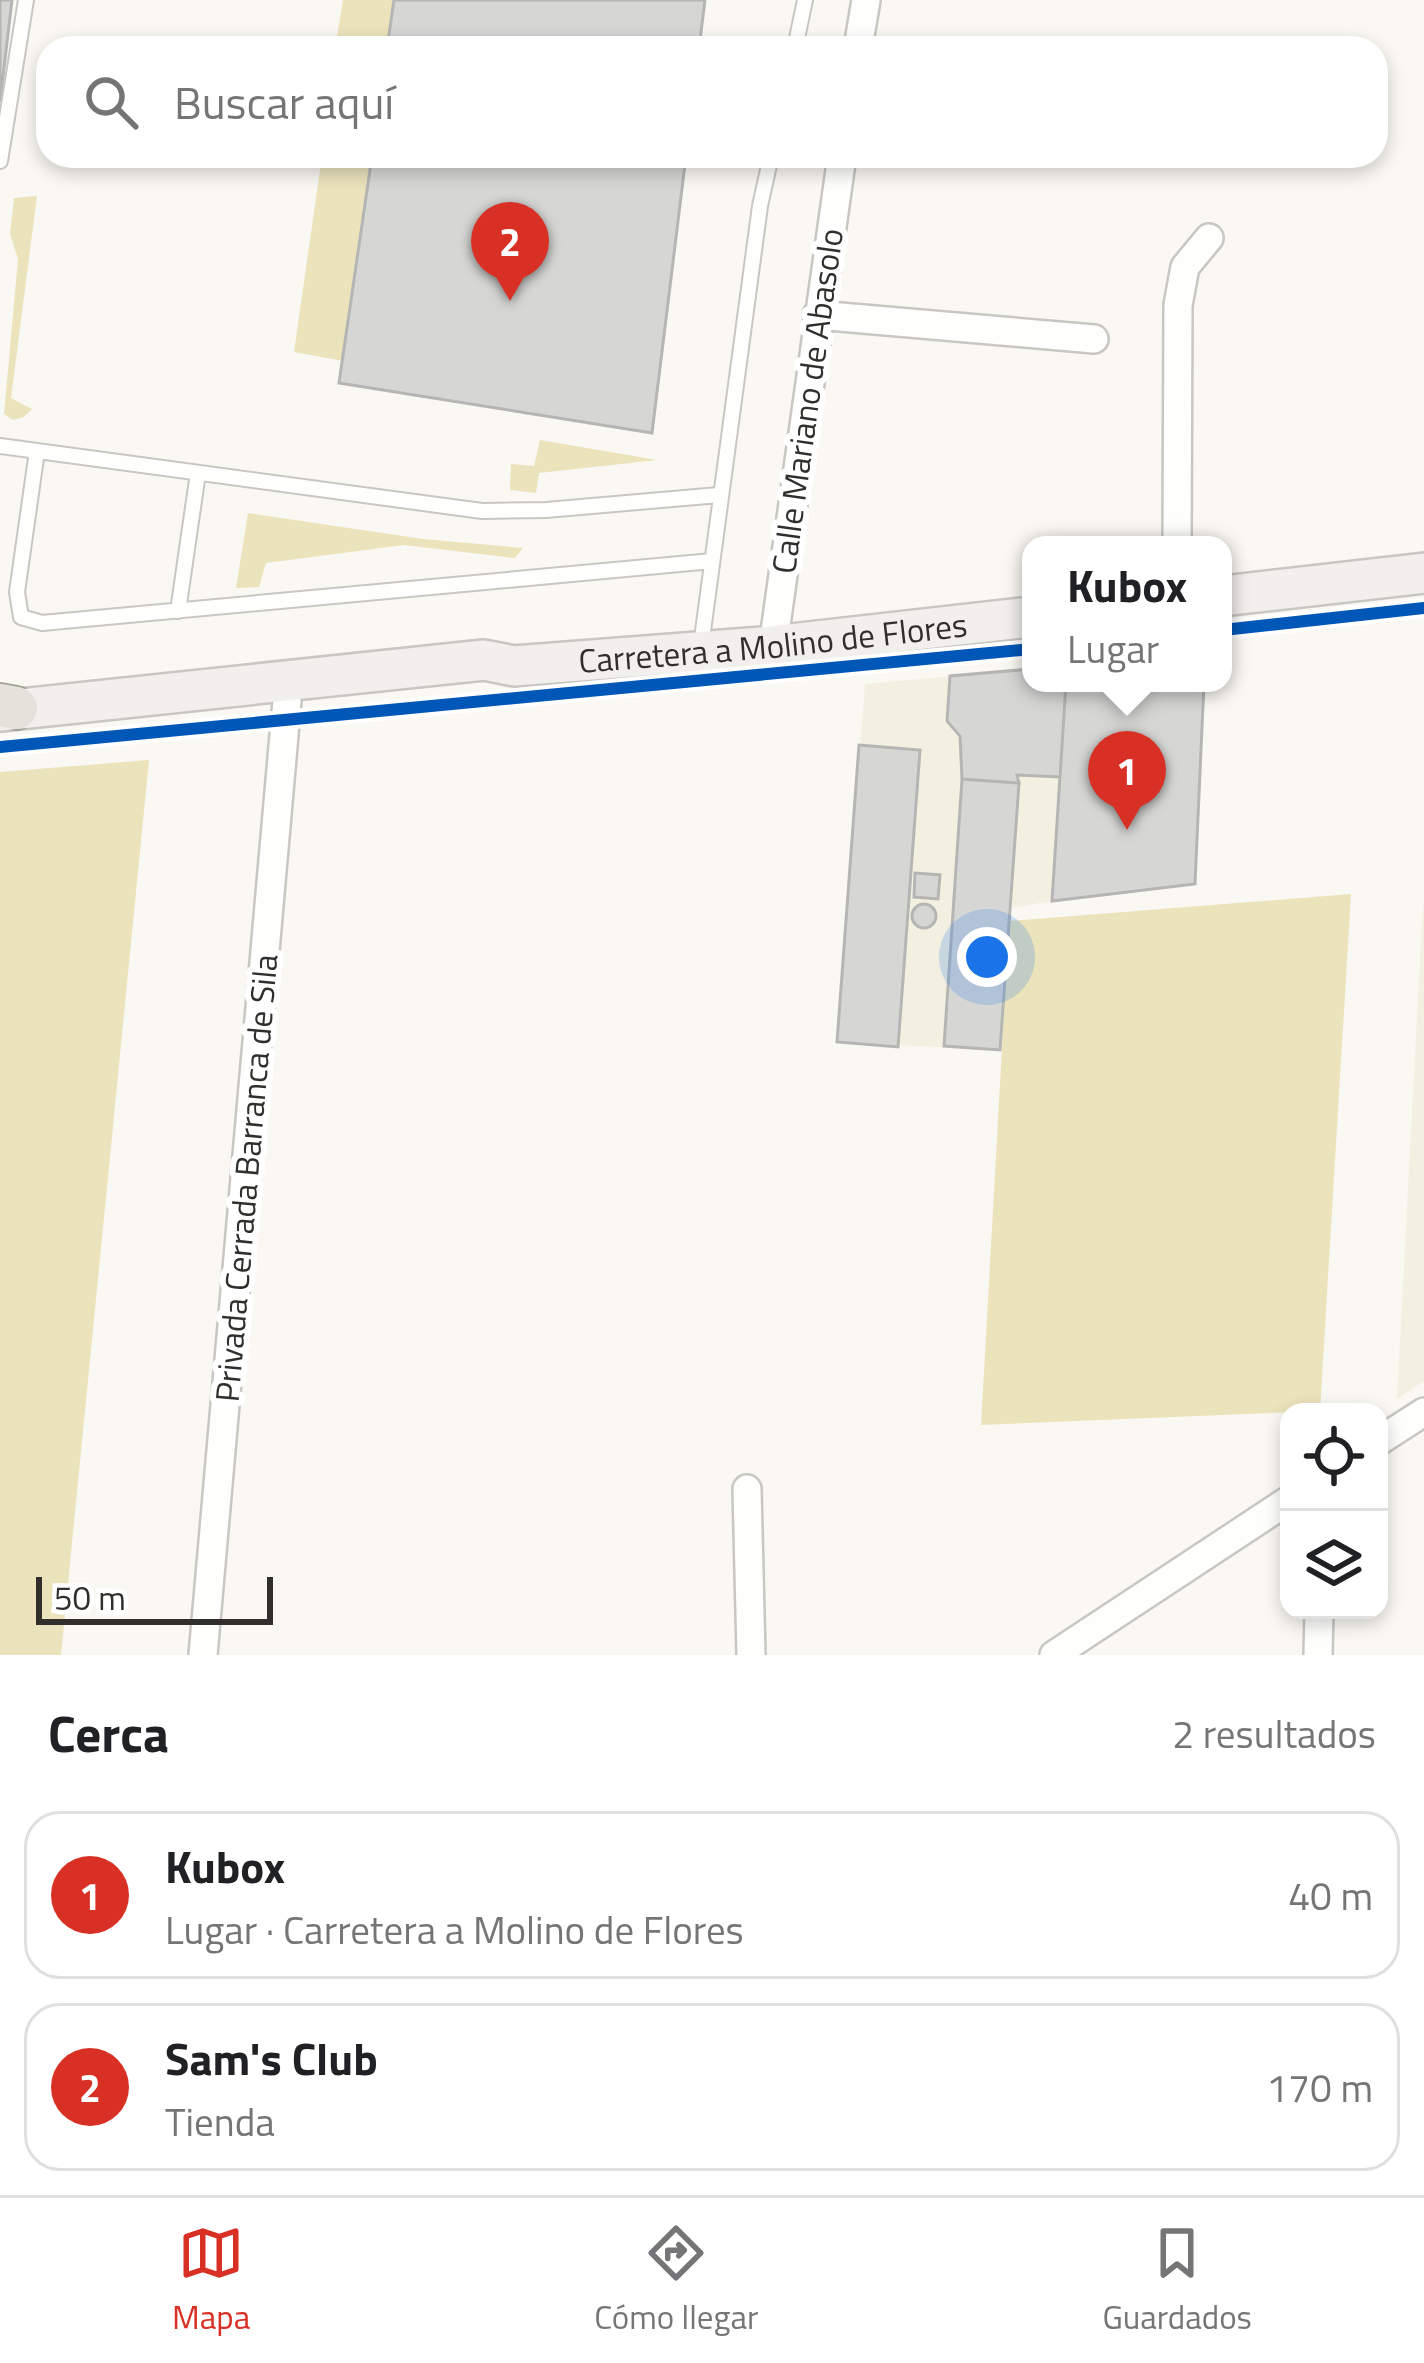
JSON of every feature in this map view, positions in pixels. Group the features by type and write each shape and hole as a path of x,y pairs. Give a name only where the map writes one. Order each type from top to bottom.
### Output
{"main road":[{"path":"1232,595 1424,573"},
{"name":"Carretera a Molino de Flores","path":"4,712 287,701 484,677 514,666 773,646 1022,618"},
{"name":"Carretera a Molino de Flores","path":"4,712 484,660 514,666"}],"street":[{"path":"860,36 866,0"},
{"name":"Calle Mariano de Abasolo","path":"773,646 840,168"},
{"path":"1177,536 1178,305 1185,267 1209,238"},
{"path":"817,315 1094,339"},
{"name":"Privada Cerrada Barranca de Sila","path":"203,1655 287,701"},
{"path":"1388,1435 1424,1412"},
{"path":"747,1489 751,1655"},
{"path":"1054,1655 1280,1506"},
{"path":"1318,1619 1318,1655"}],"lane":[{"path":"0,161 26,0"},
{"path":"798,36 805,0"},
{"path":"700,651 768,168"},
{"path":"0,446 482,511 719,494"},
{"path":"37,451 17,592 21,617 43,623 712,561"},
{"path":"178,611 198,473"}],"shaded area":[{"path":"343,0 394,0 389,36 337,36"},
{"path":"320,168 370,168 343,361 294,352"},
{"path":"37,196 11,398 32,409 13,420 4,414 18,259 10,234 14,198"},
{"path":"540,440 657,460 539,473 536,493 510,490 511,464 534,466"},
{"path":"248,513 423,539 523,548 515,558 404,545 266,563 259,587 236,588"},
{"path":"1022,670 1022,692 1065,692 1052,901 1010,908 1000,1050 837,1042 865,684"},
{"path":"149,760 61,1655 0,1655 0,772"},
{"path":"1351,894 1320,1403 1280,1403 1280,1413 981,1425 1009,921"},
{"path":"1424,898 1424,1381 1397,1399 1422,923"}],"building":[{"path":"0,0 12,0 0,102"},
{"path":"394,0 705,0 700,36 389,36"},
{"path":"370,168 685,168 652,433 339,383"},
{"path":"1022,670 1022,692 1065,692 1060,777 1017,775 1019,783 962,779 960,736 947,721 950,676"},
{"path":"1065,692 1204,692 1195,884 1052,901"},
{"path":"859,745 920,750 898,1047 837,1042"},
{"path":"962,779 1019,783 1000,1050 944,1046"},
{"path":"915,873 940,875 938,899 914,897"},
{"path":"924,904 933,907 933,925 924,928 915,925 912,916 915,907"}],"cycle path":[{"path":"1232,629 1424,608"},
{"path":"0,747 1022,650"}],"place":[{"name":"Sam's Club","path":"510,301"},
{"name":"Kubox","path":"1127,830"}]}
